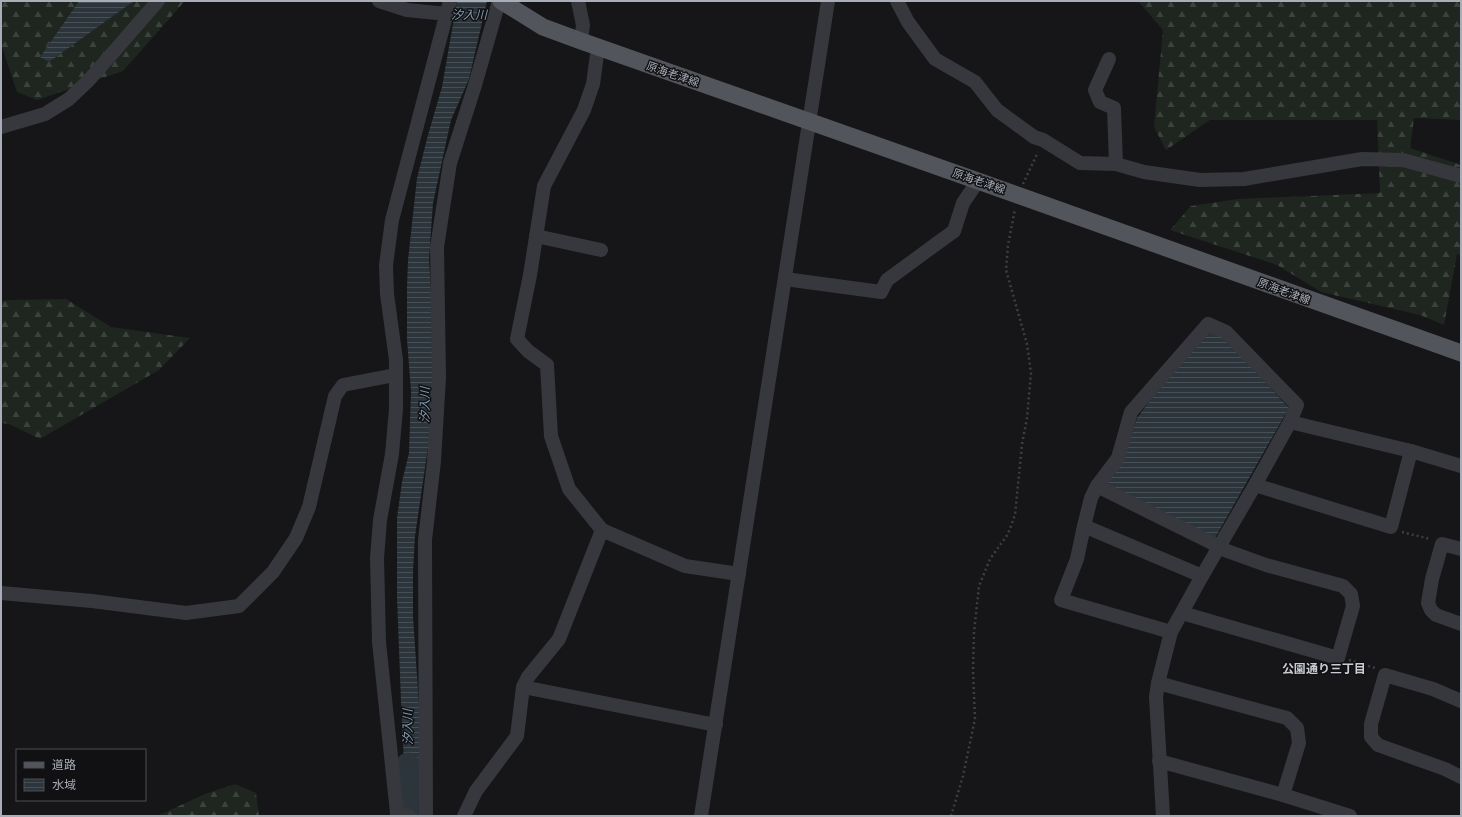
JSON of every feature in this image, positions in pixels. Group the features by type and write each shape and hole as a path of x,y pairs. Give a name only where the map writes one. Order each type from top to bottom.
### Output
{"main road":[{"name":"原海老津線","path":"500,1 543,27 581,41 1461,353"}],"street":[{"path":"1,127 45,114 69,98 89,80 158,1"},
{"path":"379,1 407,10 448,7 392,220 386,265 387,294 396,360 396,409 392,454 380,520 377,558 379,642 397,813 408,816"},
{"path":"426,816 425,540 434,461 439,378 437,248 450,163 500,1"},
{"path":"578,1 583,25 581,41"},
{"path":"701,816 828,1"},
{"path":"897,1 908,22 935,59 975,82 997,110 1034,137 1043,140 1080,163 1116,164 1144,172 1208,180 1244,179 1362,159 1403,160 1461,176"},
{"path":"598,47 593,84 584,110 544,186 530,275 516,339 528,351 547,365 551,436 555,449 569,489 602,530 685,566 739,574"},
{"path":"1109,59 1095,90 1100,102 1114,108 1116,164"},
{"path":"785,279 881,292 887,280 954,232 963,203 978,181"},
{"path":"536,236 601,250"},
{"path":"1163,816 1156,697 1171,632 1290,422 1297,405 1226,332 1208,324 1131,412 1118,458 1090,498 1077,559 1061,600 1171,632"},
{"path":"1,593 92,601 186,613 239,606 273,572 296,538 309,507 334,396 343,385 395,375"},
{"path":"1290,422 1411,451 1461,466"},
{"path":"1255,485 1391,527 1411,451"},
{"path":"1097,486 1212,543 1219,548 1266,565 1343,586 1351,594 1353,606 1338,658 1182,613"},
{"path":"1084,526 1202,576"},
{"path":"464,816 476,791 517,736 523,687 528,677 559,639 602,530"},
{"path":"1461,549 1442,544 1432,579 1428,603 1431,610 1436,615 1461,624"},
{"path":"1461,701 1433,689 1385,675 1371,724 1371,737 1378,745 1446,769 1461,777"},
{"path":"1158,683 1288,718 1297,728 1299,743 1283,795"},
{"path":"523,687 716,725"},
{"path":"1159,761 1283,795 1350,816"}],"path":[{"path":"951,816 963,776 975,719 973,670 974,632 979,586 990,559 1008,534 1015,514 1031,373 1027,344 1006,270 1008,245 1018,195 1043,140"},
{"path":"1391,527 1442,544"},
{"path":"1338,658 1344,658 1379,669 1385,675"}],"green space":[{"path":"1,1 79,1 40,57 49,62 134,1 185,1 123,71 37,100 17,92 1,44"},
{"path":"1138,1 1461,1 1461,120 1414,118 1410,148 1461,165 1461,255 1457,254 1444,325 1420,315 1321,292 1277,265 1170,230 1191,206 1238,199 1380,193 1377,120 1210,120 1166,150 1154,127 1163,30"},
{"path":"66,299 111,327 190,338 159,370 40,439 9,424 1,423 1,301"},
{"path":"235,784 256,793 259,816 157,816 205,794"}],"water":[{"path":"79,1 134,1 49,62 40,57"},
{"name":"汐入川","path":"457,1 487,1 469,79 451,120 433,203 429,259 435,365 431,427 415,536 413,571 413,616 419,706 422,814 412,813 405,774 397,597 397,518 402,482 409,453 411,391 407,340 408,260 417,178 442,87"},
{"path":"1210,330 1222,335 1289,408 1215,538 1107,484 1130,439 1137,418 1152,398"}],"waterway":[{"name":"汐入川","path":"408,764 409,816"}],"district":[{"name":"公園通り三丁目","path":"1324,669"}]}
